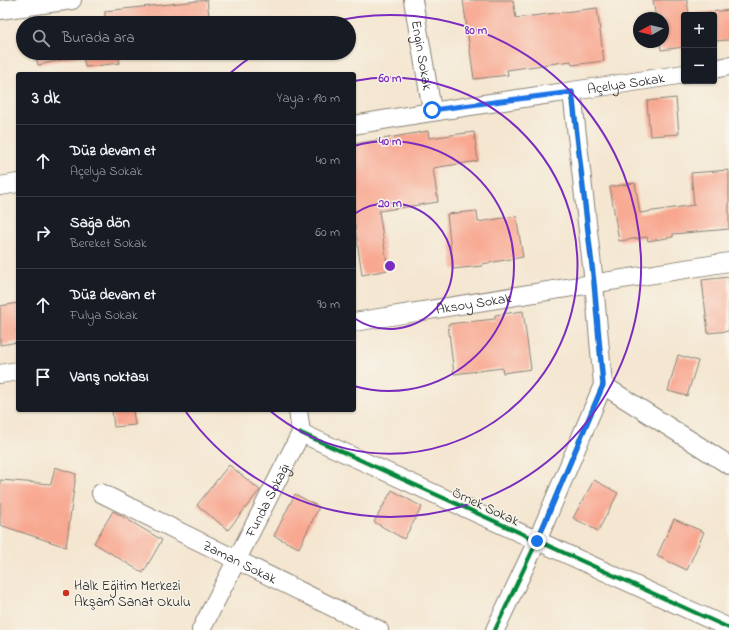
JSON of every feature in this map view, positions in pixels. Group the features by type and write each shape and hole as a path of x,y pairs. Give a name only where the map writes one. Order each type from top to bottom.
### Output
{"street":[{"path":"0,10 22,3 72,0"},
{"name":"Engin Sokak","path":"414,0 432,110"},
{"path":"717,68 729,66"},
{"name":"Açelya Sokak","path":"356,125 432,110 572,92 681,74"},
{"path":"495,630 537,541 603,385 594,283 572,92"},
{"path":"0,186 16,183"},
{"name":"Aksoy Sokak","path":"356,322 729,262"},
{"path":"0,374 16,371"},
{"path":"603,385 729,465"},
{"path":"298,412 300,433"},
{"name":"Örnek Sokak","path":"300,433 729,628"},
{"name":"Funda Sokağı","path":"201,630 300,433"},
{"name":"Zaman Sokak","path":"101,493 379,630"}],"building":[{"path":"207,0 209,16 105,16 105,11"},
{"path":"463,0 513,0 516,18 597,8 604,61 572,65 571,61 507,70 508,75 474,79"},
{"path":"653,0 687,0 689,12 681,12 681,47 661,50 661,48 669,48 669,12 655,12"},
{"path":"729,10 729,40 717,41 717,12 709,12"},
{"path":"37,60 60,60 38,65"},
{"path":"84,60 119,60 120,63 85,67"},
{"path":"676,98 679,134 650,136 647,101"},
{"path":"428,131 429,138 474,132 478,161 433,168 438,202 379,211 388,270 362,275 356,233 356,144"},
{"path":"729,170 729,229 673,234 673,237 648,241 647,237 619,241 610,187 635,183 640,213 694,205 691,173"},
{"path":"477,211 478,222 516,216 523,257 482,264 482,266 453,269 447,214"},
{"path":"729,277 729,331 708,333 702,280"},
{"path":"16,303 16,342 0,345 0,306"},
{"path":"523,311 531,369 503,373 502,368 454,374 448,324 495,319 495,315"},
{"path":"678,355 698,361 687,396 668,391"},
{"path":"112,412 133,412 135,425 114,427"},
{"path":"229,465 260,490 228,530 197,505"},
{"path":"55,467 76,474 66,547 0,525 0,480 51,484"},
{"path":"594,480 618,493 598,531 573,518"},
{"path":"392,490 422,507 404,539 374,522"},
{"path":"295,494 319,507 299,548 274,536"},
{"path":"113,511 162,540 143,573 94,543"},
{"path":"674,519 704,532 687,570 657,556"}],"cycle path":[{"path":"495,630 537,541 603,385 594,283 572,92"},
{"path":"301,433 729,628"}],"place":[{"name":"Halk Eğitim Merkezi Akşam Sanat Okulu","path":"66,593"}],"route":[{"path":"432,110 572,92 594,283 603,385 537,541"}]}
